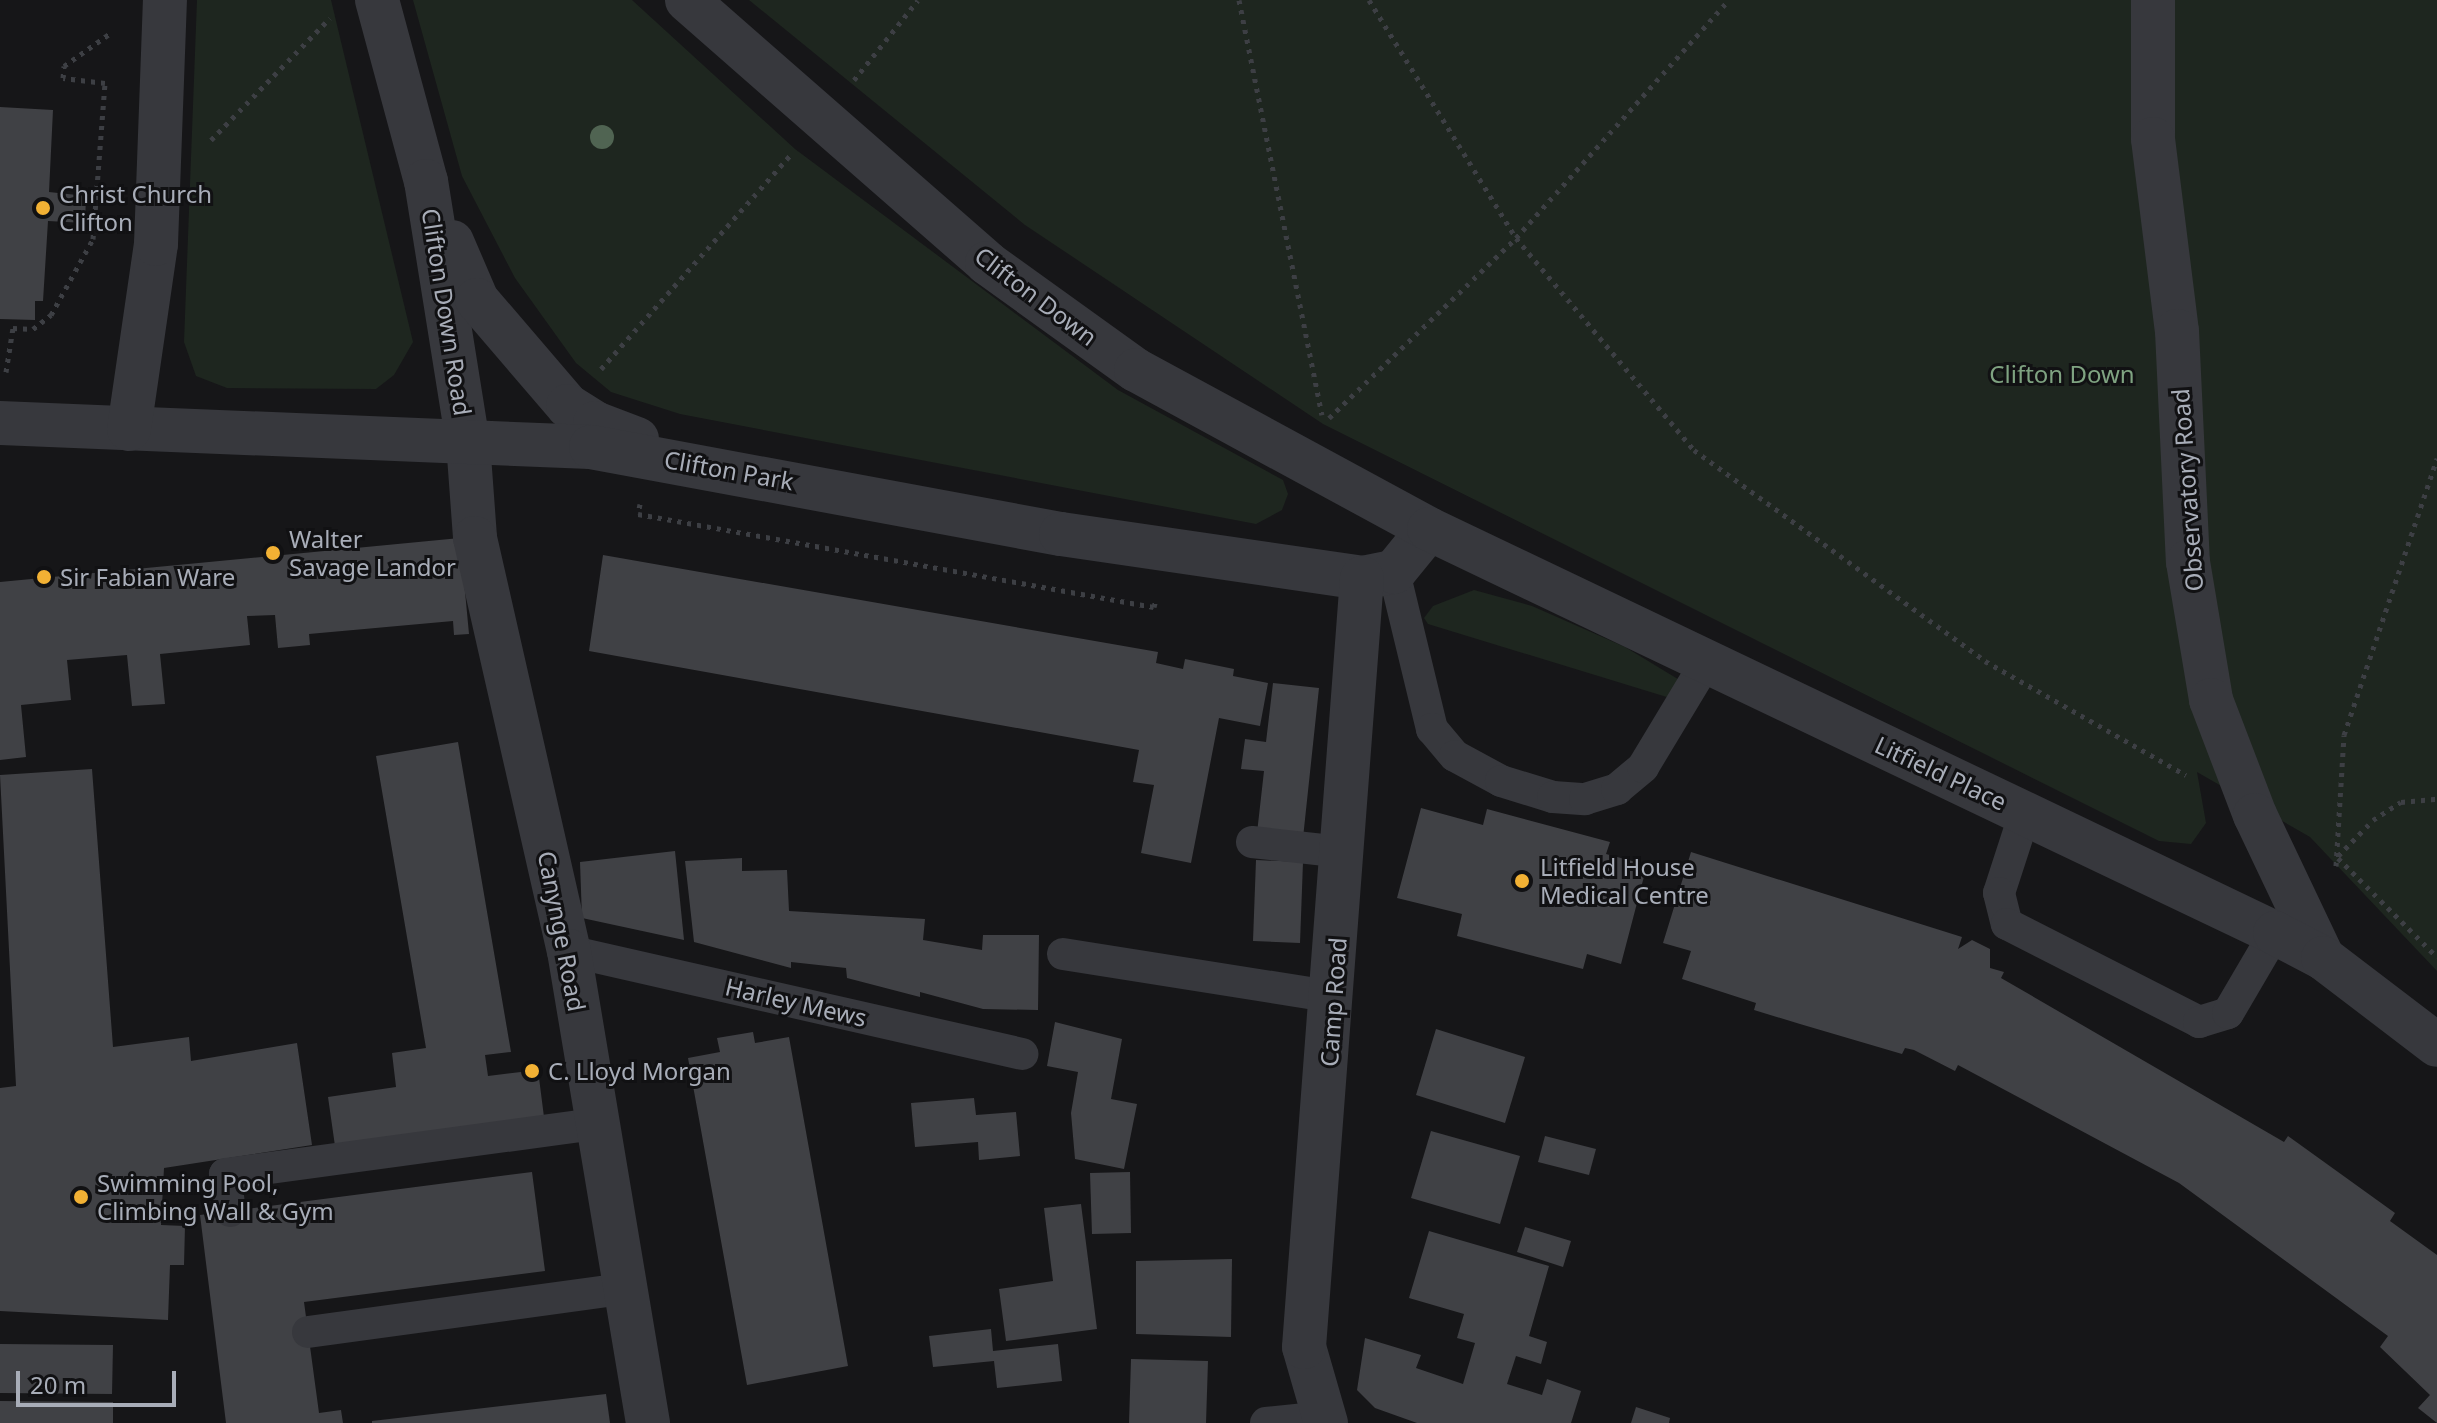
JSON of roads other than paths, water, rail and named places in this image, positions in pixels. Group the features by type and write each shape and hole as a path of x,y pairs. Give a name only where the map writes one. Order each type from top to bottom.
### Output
{"street":[{"path":"129,429 156,244 165,0"},
{"name":"Clifton Down","path":"687,0 987,263 1136,370 1429,529"},
{"name":"Observatory Road","path":"2153,0 2153,139 2177,331 2188,562 2211,700 2255,815 2323,958"},
{"name":"Clifton Down Road","path":"357,6 477,300 568,406 595,423 707,464"},
{"name":"Clifton Down Road","path":"426,181 468,442"},
{"name":"Clifton Park","path":"0,423 591,447 707,464 1061,534 1378,575"},
{"name":"Canynge Road","path":"468,442 475,538 569,951 594,1124 648,1423"},
{"path":"1378,575 1429,529"},
{"name":"Litfield Place","path":"1429,529 2275,933 2323,958 2437,1045"},
{"name":"Camp Road","path":"1325,1420 1304,1347 1334,997 1343,852 1378,575"}],"lane":[{"path":"1378,575 1432,729 1455,756 1501,781 1553,797 1585,799 1617,789 1643,767 1707,661"},
{"path":"2025,813 1999,893 2007,924 2199,1022 2228,1013 2275,933"},
{"path":"1252,842 1343,852"},
{"name":"Harley Mews","path":"569,951 1022,1054"},
{"path":"1063,954 1334,997"},
{"path":"230,1211 225,1174 594,1124"},
{"path":"308,1332 622,1289"},
{"path":"1266,1423 1325,1420"}],"place":[{"name":"Christ Church Clifton","path":"43,208"},
{"name":"Walter Savage Landor","path":"273,553"},
{"name":"Sir Fabian Ware","path":"44,577"},
{"name":"Litfield House Medical Centre","path":"1522,881"},
{"name":"C. Lloyd Morgan","path":"532,1071"},
{"name":"Swimming Pool, Climbing Wall & Gym","path":"81,1197"}]}
